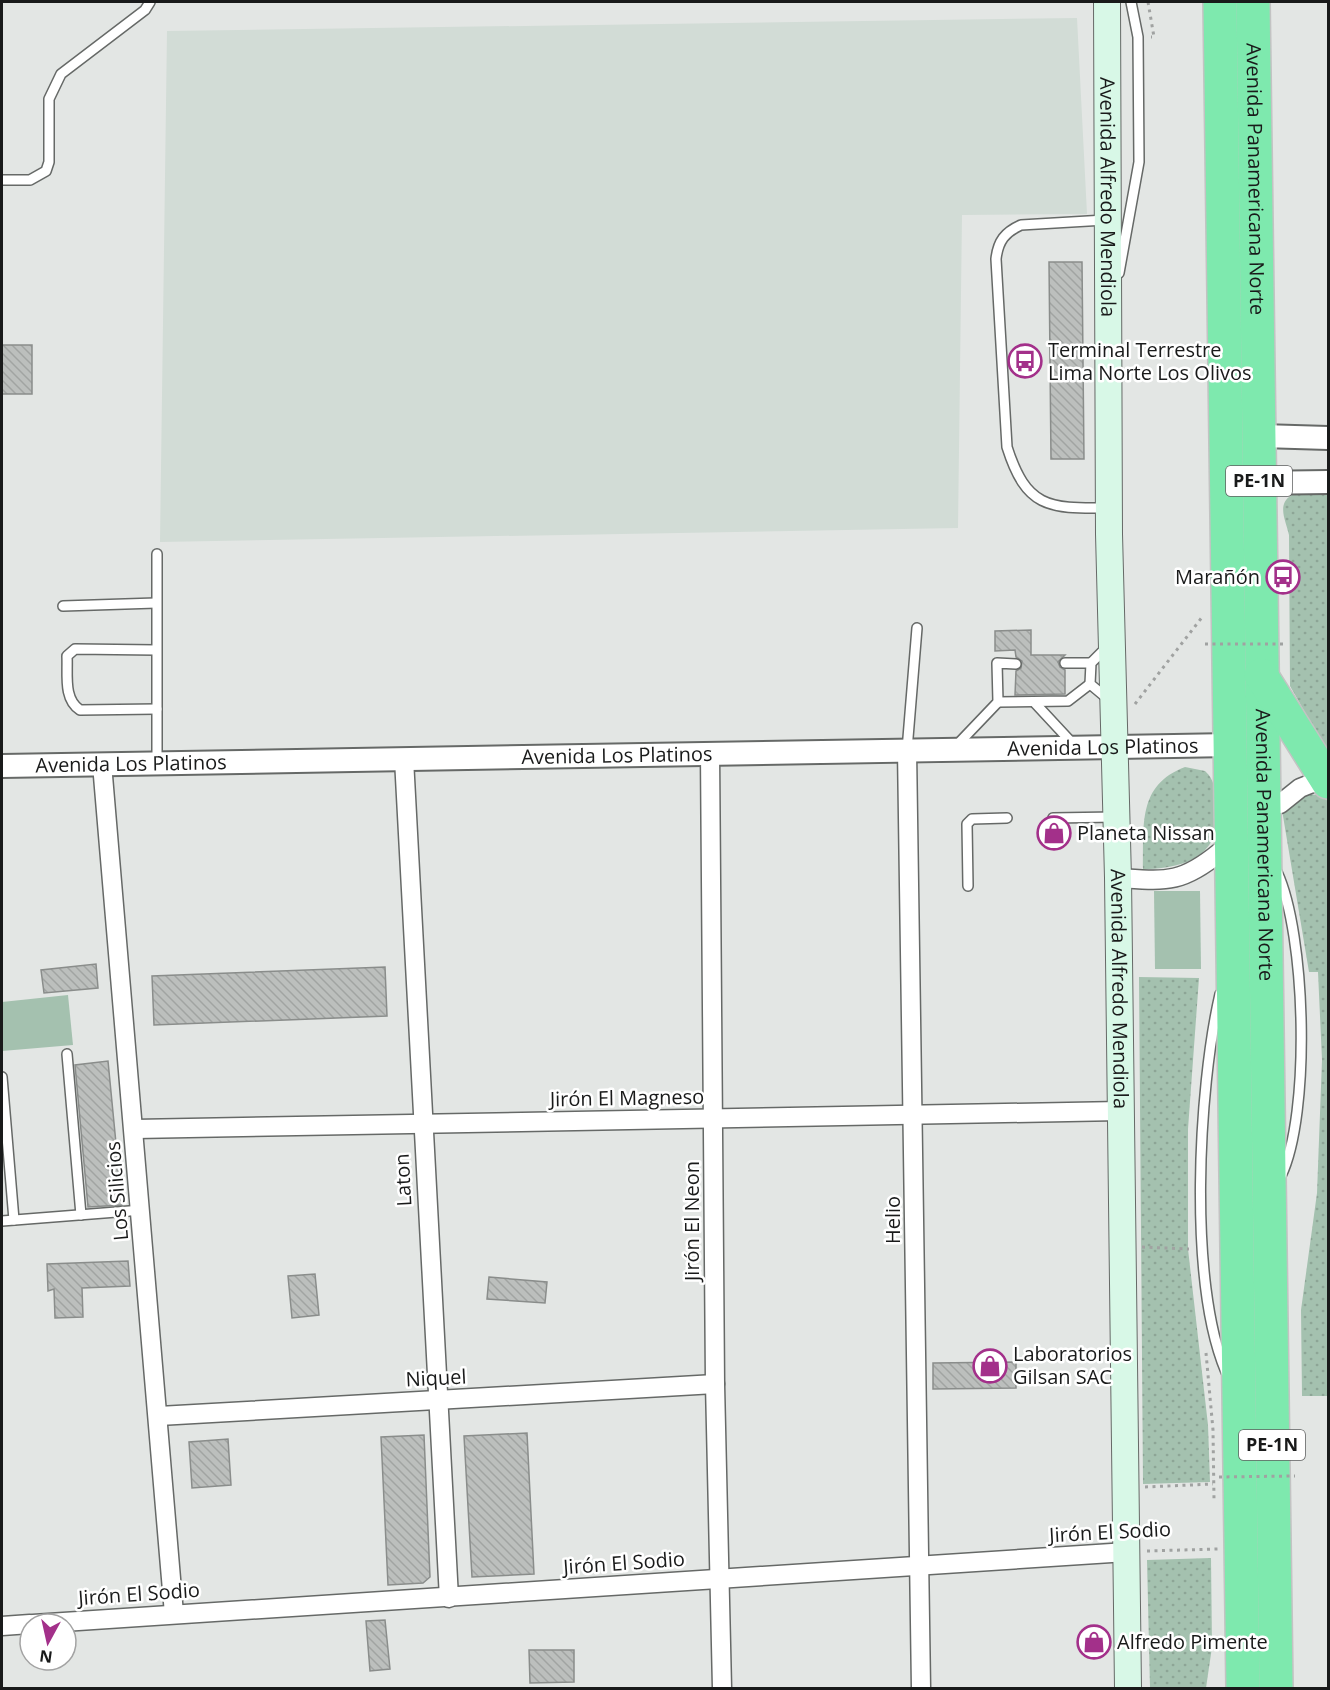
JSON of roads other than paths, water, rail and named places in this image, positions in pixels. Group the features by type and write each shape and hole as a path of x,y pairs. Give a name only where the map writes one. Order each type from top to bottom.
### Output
{"highway":[{"name":"Avenida Panamericana Norte","path":"1221,2 1244,1689"},
{"name":"Avenida Panamericana Norte","path":"1253,2 1276,1689"},
{"path":"1261,675 1327,780"}],"main road":[{"name":"Avenida Alfredo Mendiola","path":"1107,2 1111,643 1121,706 1113,747 1118,878 1128,1689"}],"street":[{"path":"1258,436 1329,438"},
{"path":"1259,483 1329,482"},
{"name":"Avenida Los Platinos","path":"2,766 1231,745"},
{"name":"Helio","path":"908,750 921,1689"},
{"name":"Jirón El Neon","path":"710,753 715,1384 722,1689"},
{"name":"Laton","path":"404,759 449,1598"},
{"name":"Los Silicios","path":"102,764 142,1210 174,1614"},
{"path":"1280,804 1300,788 1327,780"},
{"path":"1118,878 1179,878 1192,872 1220,852"},
{"name":"Jirón El Magneso","path":"135,1129 1120,1111"},
{"name":"Niquel","path":"159,1416 715,1384"},
{"name":"Jirón El Sodio","path":"78,1621 1127,1552"},
{"name":"Jirón El Sodio","path":"2,1626 18,1625"}],"lane":[{"path":"2,180 30,180 46,171 49,162 49,99 61,74 145,10 150,2"},
{"path":"1108,332 1139,162 1138,37 1131,2"},
{"path":"1108,220 1021,225 1009,230 1003,237 997,247 996,259 1007,447 1015,474 1043,503 1077,509 1109,508"},
{"path":"157,554 157,763"},
{"path":"63,606 156,603"},
{"path":"908,750 917,628"},
{"path":"1090,684 1091,663 1111,643"},
{"path":"156,650 75,649 67,656 69,697 73,705 80,710 157,709"},
{"path":"954,749 998,702 997,663 1016,664"},
{"path":"1065,663 1091,663"},
{"path":"1090,684 1121,706"},
{"path":"998,702 1068,700 1090,684"},
{"path":"1034,702 1076,747"},
{"path":"968,886 967,824 972,819 1007,818"},
{"path":"1053,818 1114,818"},
{"path":"68,1054 81,1215"},
{"path":"2,1077 14,1220"},
{"path":"2,1221 142,1210"}],"place":[{"name":"Terminal Terrestre Lima Norte Los Olivos","path":"1025,361"},
{"name":"Marañón","path":"1283,577"},
{"name":"Planeta Nissan","path":"1054,833"},
{"name":"Laboratorios Gilsan SAC","path":"990,1366"},
{"name":"Alfredo Pimente","path":"1094,1642"}]}
